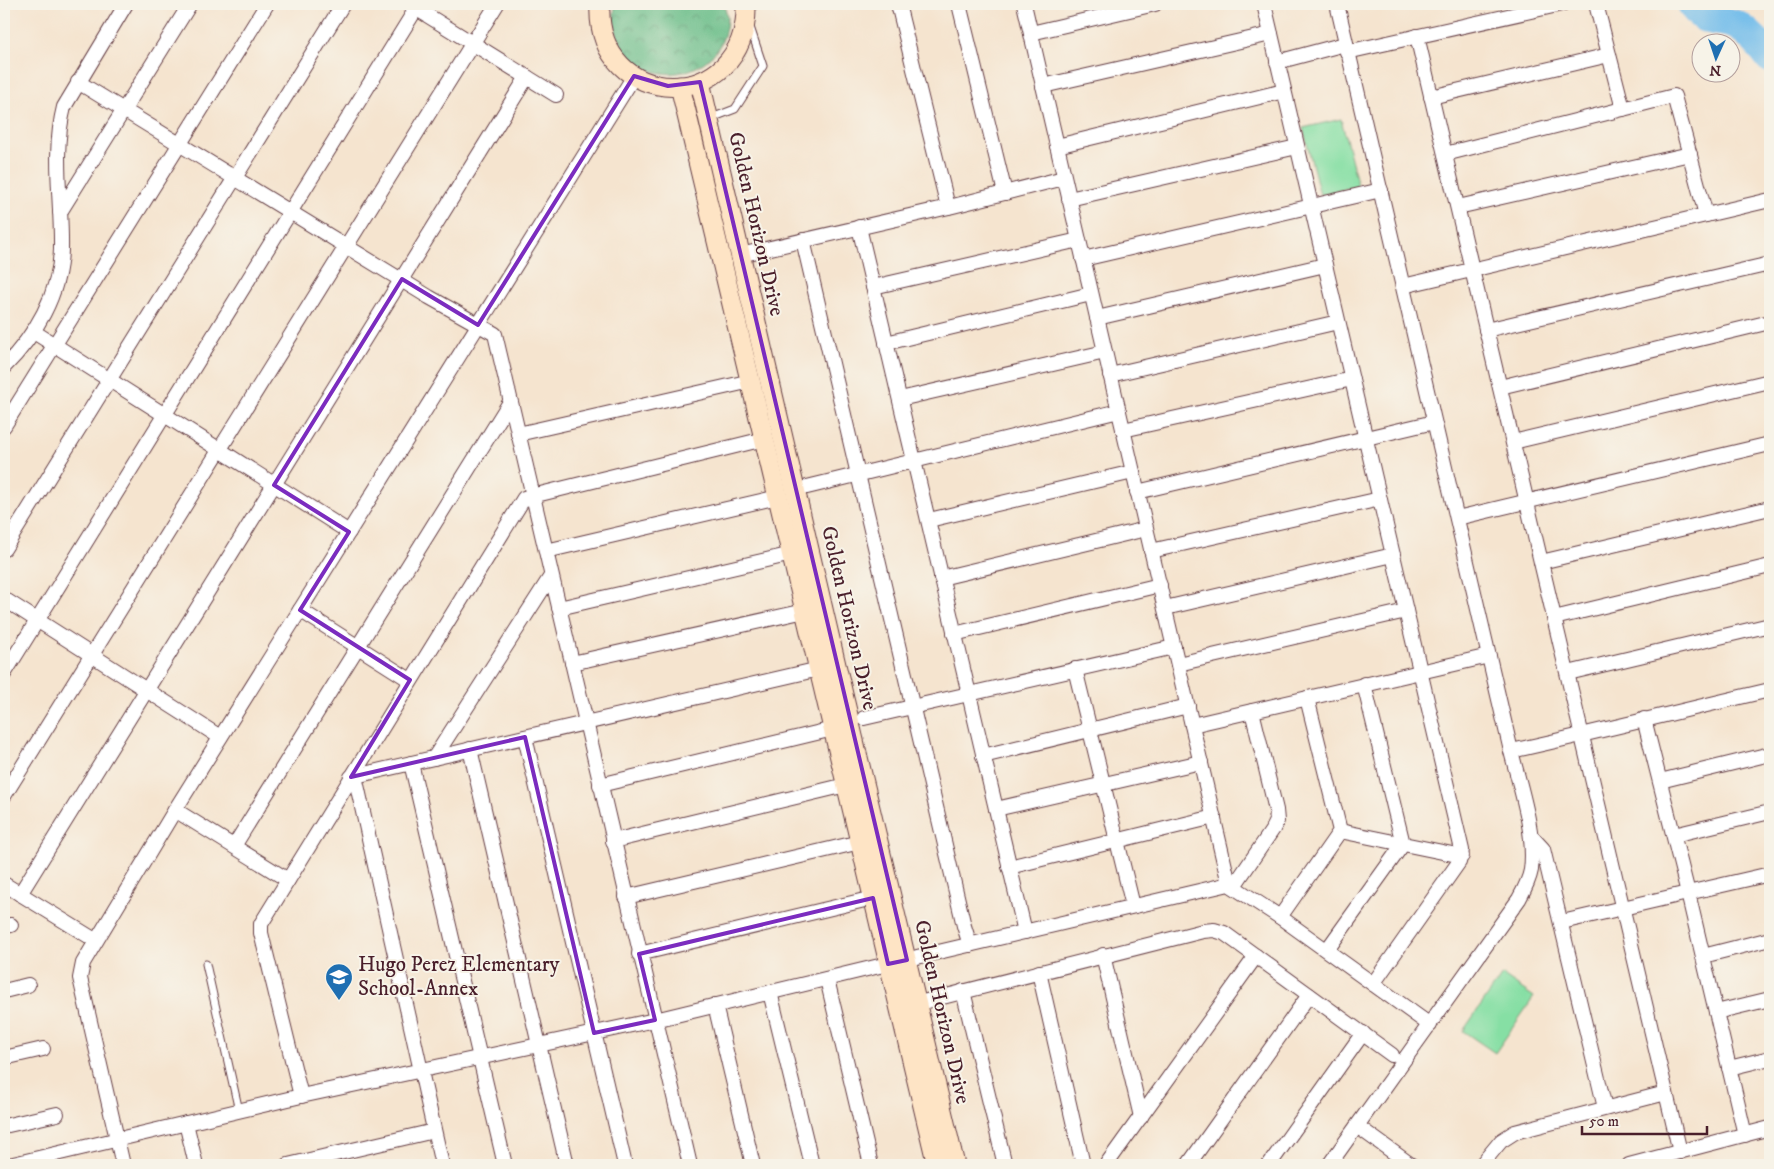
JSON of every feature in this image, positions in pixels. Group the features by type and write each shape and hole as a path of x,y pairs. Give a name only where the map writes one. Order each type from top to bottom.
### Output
{"street":[{"path":"4,367 34,332 51,299 59,273 61,250 57,153 59,126 64,108 126,4"},
{"path":"60,212 190,4"},
{"path":"4,426 267,4"},
{"path":"4,549 343,4"},
{"path":"4,796 497,4"},
{"path":"600,4 601,27 609,50 624,69 634,76 656,85 680,86 700,82 712,75 733,56 740,44 744,31 746,11"},
{"path":"898,4 948,207"},
{"path":"959,4 1005,193"},
{"path":"1024,4 1192,725 1232,885 1430,1024"},
{"path":"1031,33 1155,4"},
{"path":"1264,4 1462,850 1460,862 1373,984"},
{"path":"1329,1165 1519,899 1526,887 1532,855 1531,836 1336,4"},
{"path":"1277,62 1417,36 1562,4"},
{"path":"1596,4 1623,109"},
{"path":"4,674 415,5 556,95"},
{"path":"1043,86 1271,34"},
{"path":"1417,36 1680,1152"},
{"path":"1432,97 1609,55"},
{"path":"123,1165 80,978 82,963 220,736 634,76"},
{"path":"20,894 527,77"},
{"path":"78,82 402,278 429,297 495,334 690,1165"},
{"name":"Golden Horizon Drive","path":"700,82 740,255 828,667 912,959 917,1003 956,1165"},
{"name":"Golden Horizon Drive","path":"680,86 805,610 828,667 833,729 898,1008 937,1165"},
{"path":"1057,146 1284,91"},
{"path":"1445,154 1674,96 1706,215"},
{"path":"1069,199 1297,147"},
{"path":"1458,207 1690,154"},
{"path":"740,255 1064,178"},
{"path":"1083,259 1381,190"},
{"path":"1403,286 1770,200"},
{"path":"859,227 1025,932"},
{"path":"803,240 911,707 970,945"},
{"path":"873,288 1079,240"},
{"path":"1486,330 1770,264"},
{"path":"1097,318 1325,265"},
{"path":"886,343 1091,294"},
{"path":"1110,375 1338,322"},
{"path":"1500,387 1770,322"},
{"path":"34,332 349,532"},
{"path":"900,399 1105,352"},
{"path":"1123,430 1352,379"},
{"path":"518,434 751,381"},
{"path":"1513,442 1770,381"},
{"path":"234,846 510,402"},
{"path":"807,487 1119,412"},
{"path":"1137,492 1434,422"},
{"path":"300,1096 261,933 261,924 524,498 764,440"},
{"path":"1457,518 1770,444"},
{"path":"928,520 1133,472"},
{"path":"546,551 778,497"},
{"path":"1151,551 1380,499"},
{"path":"1541,562 1770,508"},
{"path":"942,578 1146,529"},
{"path":"559,608 792,554"},
{"path":"1165,608 1393,554"},
{"path":"1554,618 1770,566"},
{"path":"434,758 551,576"},
{"path":"954,634 1160,585"},
{"path":"4,599 220,736"},
{"path":"300,610 410,680"},
{"path":"572,664 805,610"},
{"path":"1178,664 1406,611"},
{"path":"1568,674 1770,625"},
{"path":"864,718 1174,647"},
{"path":"1192,725 1489,656"},
{"path":"353,776 828,667"},
{"path":"1075,669 1133,906"},
{"path":"1327,950 1403,844 1364,684"},
{"path":"1511,751 1582,736 1644,719 1770,690"},
{"path":"1280,917 1340,831 1307,698"},
{"path":"983,756 1188,706"},
{"path":"8,1165 50,1160 118,1140 300,1096 655,1020 1133,906 1232,885 1277,821 1252,711"},
{"path":"1644,719 1688,893 1744,1135"},
{"path":"600,785 833,729"},
{"path":"525,737 625,1165"},
{"path":"470,749 567,1165"},
{"path":"1660,781 1770,754"},
{"path":"996,809 1201,762"},
{"path":"411,763 506,1165"},
{"path":"353,776 442,1165"},
{"path":"613,840 846,785"},
{"path":"175,810 288,880"},
{"path":"1674,835 1770,812"},
{"path":"1009,867 1214,817"},
{"path":"1340,831 1462,856"},
{"path":"1531,836 1543,849 1605,1108"},
{"path":"626,897 860,842"},
{"path":"1562,922 1770,874"},
{"path":"4,884 95,940"},
{"path":"640,954 873,898"},
{"path":"898,1008 1203,930 1214,930 1224,933 1392,1055"},
{"path":"1703,956 1770,939"},
{"path":"1103,955 1141,1117"},
{"path":"1106,1165 1256,956"},
{"path":"1039,972 1083,1165"},
{"path":"827,979 871,1165"},
{"path":"4,991 28,985"},
{"path":"963,991 1005,1165"},
{"path":"770,992 812,1165"},
{"path":"1188,1165 1309,995"},
{"path":"1716,1012 1770,999"},
{"path":"715,1005 753,1165"},
{"path":"1269,1165 1363,1034"},
{"path":"4,1058 42,1049"},
{"path":"1729,1068 1770,1058"},
{"path":"1481,1165 1505,1137 1515,1132 1666,1093"},
{"path":"4,1126 57,1114"},
{"path":"186,1123 196,1165"},
{"path":"1357,1126 1411,1165"},
{"path":"1629,1165 1770,1128"},
{"path":"288,1165 434,1131"}],"lane":[{"path":"709,119 735,109 763,66 746,11"},
{"path":"206,964 239,1111"}],"highlighted area":[{"path":"634,76 668,86 700,82 907,960 888,964 873,898 639,954 655,1020 594,1033 525,737 351,777 410,680 300,610 349,532 274,485 402,279 478,325"}],"green space":[{"path":"616,4 724,4 727,19 723,40 712,56 697,67 680,73 661,73 644,68 629,56 618,38 614,21"},
{"path":"1341,119 1358,186 1320,195 1303,128"},
{"path":"1502,975 1534,997 1495,1053 1463,1031"}],"waterway":[{"path":"1692,4 1706,18 1740,27 1770,58"}],"place":[{"name":"Hugo Perez Elementary School-Annex","path":"339,1001"}]}
